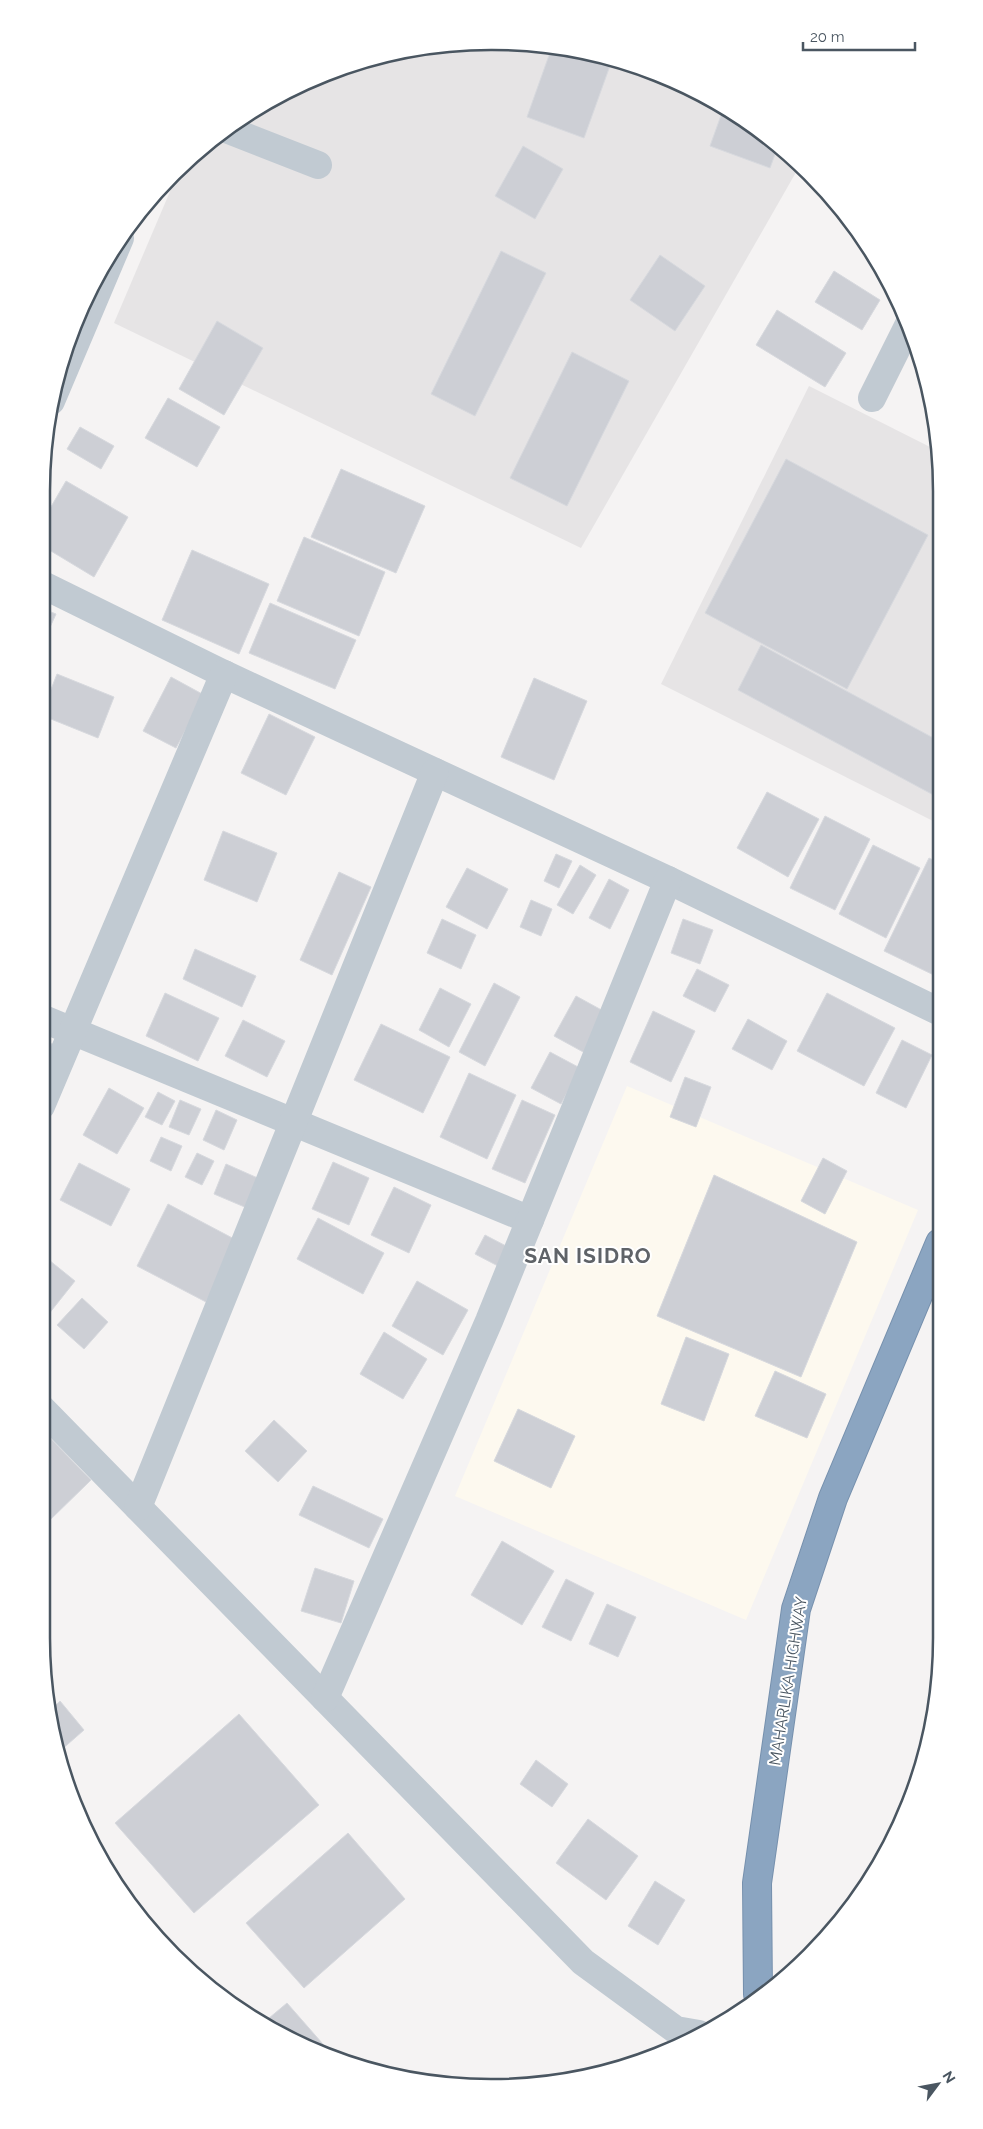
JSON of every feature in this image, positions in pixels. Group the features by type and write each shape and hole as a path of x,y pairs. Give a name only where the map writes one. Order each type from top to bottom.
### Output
{"highway":[{"name":"MAHARLIKA HIGHWAY","path":"758,1990 757,1883 796,1609 833,1498 933,1261"}],"street":[{"path":"234,133 318,165"},
{"path":"872,398 904,335"},
{"path":"50,588 224,674 668,880 933,1009"},
{"path":"50,1085 224,674"},
{"path":"138,1507 435,772"},
{"path":"325,1698 489,1321 668,880"},
{"path":"50,1022 530,1220"},
{"path":"50,1417 583,1962 676,2030 689,2032"}],"shaded area":[{"path":"492,50 549,54 578,58 606,65 660,84 712,109 760,141 796,172 581,548 114,323 172,187 179,179 223,141 271,109 350,73 405,58 463,51"},
{"path":"809,386 930,447 933,492 933,821 661,684"},
{"path":"627,1086 918,1210 746,1620 455,1496"}],"building":[{"path":"549,54 578,58 610,66 584,138 527,117"},
{"path":"721,115 737,124 775,154 770,168 710,146"},
{"path":"523,146 563,169 535,219 495,196"},
{"path":"501,251 546,273 475,416 431,394"},
{"path":"660,255 705,286 675,331 630,300"},
{"path":"834,271 880,300 862,330 815,302"},
{"path":"777,310 846,353 825,387 756,345"},
{"path":"217,321 263,348 224,415 179,389"},
{"path":"572,352 629,381 567,506 510,478"},
{"path":"168,398 220,427 197,467 145,438"},
{"path":"80,427 114,446 101,469 67,449"},
{"path":"786,459 928,535 847,689 705,613"},
{"path":"341,469 425,506 396,573 311,537"},
{"path":"66,481 128,517 94,577 50,550 50,509"},
{"path":"304,537 385,572 359,636 277,601"},
{"path":"192,550 269,584 239,654 162,620"},
{"path":"270,603 356,640 335,689 249,653"},
{"path":"50,612 56,614 50,627"},
{"path":"761,645 933,738 933,795 738,690"},
{"path":"57,674 114,697 98,738 50,719 50,692"},
{"path":"171,677 204,695 176,748 143,731"},
{"path":"534,678 587,701 554,780 501,757"},
{"path":"269,714 315,737 286,795 241,773"},
{"path":"767,792 819,819 788,877 737,848"},
{"path":"825,816 870,839 835,910 790,888"},
{"path":"223,831 277,853 257,902 204,880"},
{"path":"873,845 920,868 886,938 839,914"},
{"path":"556,854 572,861 559,888 544,881"},
{"path":"929,858 933,860 933,975 884,951"},
{"path":"580,865 596,875 573,914 557,905"},
{"path":"467,868 508,889 487,929 446,907"},
{"path":"339,872 371,887 332,975 300,960"},
{"path":"609,879 629,890 610,929 589,918"},
{"path":"531,900 552,909 541,936 520,927"},
{"path":"442,919 476,935 461,969 427,953"},
{"path":"683,919 713,930 700,964 671,953"},
{"path":"195,949 256,976 242,1007 183,979"},
{"path":"697,969 729,985 715,1012 683,996"},
{"path":"494,983 520,997 485,1066 459,1052"},
{"path":"440,988 471,1004 449,1047 419,1030"},
{"path":"165,993 219,1018 198,1061 146,1036"},
{"path":"827,993 895,1028 864,1086 797,1051"},
{"path":"576,996 607,1013 585,1053 554,1036"},
{"path":"653,1011 695,1031 671,1082 630,1062"},
{"path":"748,1019 787,1041 772,1070 732,1049"},
{"path":"243,1020 285,1041 267,1077 225,1056"},
{"path":"381,1024 450,1057 423,1113 354,1080"},
{"path":"902,1040 932,1055 906,1108 876,1093"},
{"path":"50,1043 55,1045 50,1056"},
{"path":"550,1052 580,1068 561,1104 531,1088"},
{"path":"469,1073 516,1095 487,1159 440,1137"},
{"path":"685,1077 711,1087 696,1127 670,1117"},
{"path":"109,1088 144,1108 117,1154 83,1135"},
{"path":"158,1092 175,1101 162,1125 145,1117"},
{"path":"180,1100 201,1109 189,1135 169,1127"},
{"path":"522,1100 555,1115 525,1183 492,1169"},
{"path":"216,1110 237,1120 224,1150 203,1140"},
{"path":"161,1137 182,1146 171,1171 150,1161"},
{"path":"197,1153 214,1161 202,1185 185,1177"},
{"path":"823,1158 847,1171 825,1214 801,1201"},
{"path":"333,1162 369,1178 349,1225 312,1209"},
{"path":"79,1163 130,1189 111,1226 60,1200"},
{"path":"226,1164 260,1179 247,1208 214,1194"},
{"path":"714,1175 857,1242 801,1377 657,1316"},
{"path":"394,1187 431,1205 409,1253 371,1235"},
{"path":"168,1204 238,1241 206,1302 137,1266"},
{"path":"318,1218 384,1253 363,1294 297,1259"},
{"path":"485,1235 508,1247 498,1266 475,1254"},
{"path":"50,1261 75,1281 50,1312"},
{"path":"417,1281 468,1310 443,1355 392,1326"},
{"path":"82,1298 108,1322 84,1349 57,1325"},
{"path":"384,1332 427,1359 403,1399 360,1374"},
{"path":"686,1337 729,1354 704,1421 661,1404"},
{"path":"775,1371 826,1394 807,1438 755,1416"},
{"path":"518,1409 575,1436 551,1488 494,1461"},
{"path":"274,1420 307,1451 278,1482 245,1451"},
{"path":"50,1440 91,1480 50,1520"},
{"path":"313,1486 383,1519 369,1548 299,1515"},
{"path":"502,1541 554,1571 522,1625 471,1595"},
{"path":"315,1568 354,1581 341,1623 301,1611"},
{"path":"566,1579 594,1593 571,1641 542,1627"},
{"path":"607,1604 636,1617 618,1657 589,1644"},
{"path":"60,1701 84,1730 64,1748 58,1724 55,1706"},
{"path":"239,1714 319,1805 194,1913 115,1823"},
{"path":"536,1760 568,1784 552,1807 520,1784"},
{"path":"588,1819 638,1856 606,1900 556,1863"},
{"path":"348,1833 405,1899 304,1988 246,1923"},
{"path":"655,1881 685,1900 658,1945 628,1926"},
{"path":"287,2003 324,2045 296,2033 269,2019"}],"district":[{"name":"SAN ISIDRO","path":"588,1255"}]}
